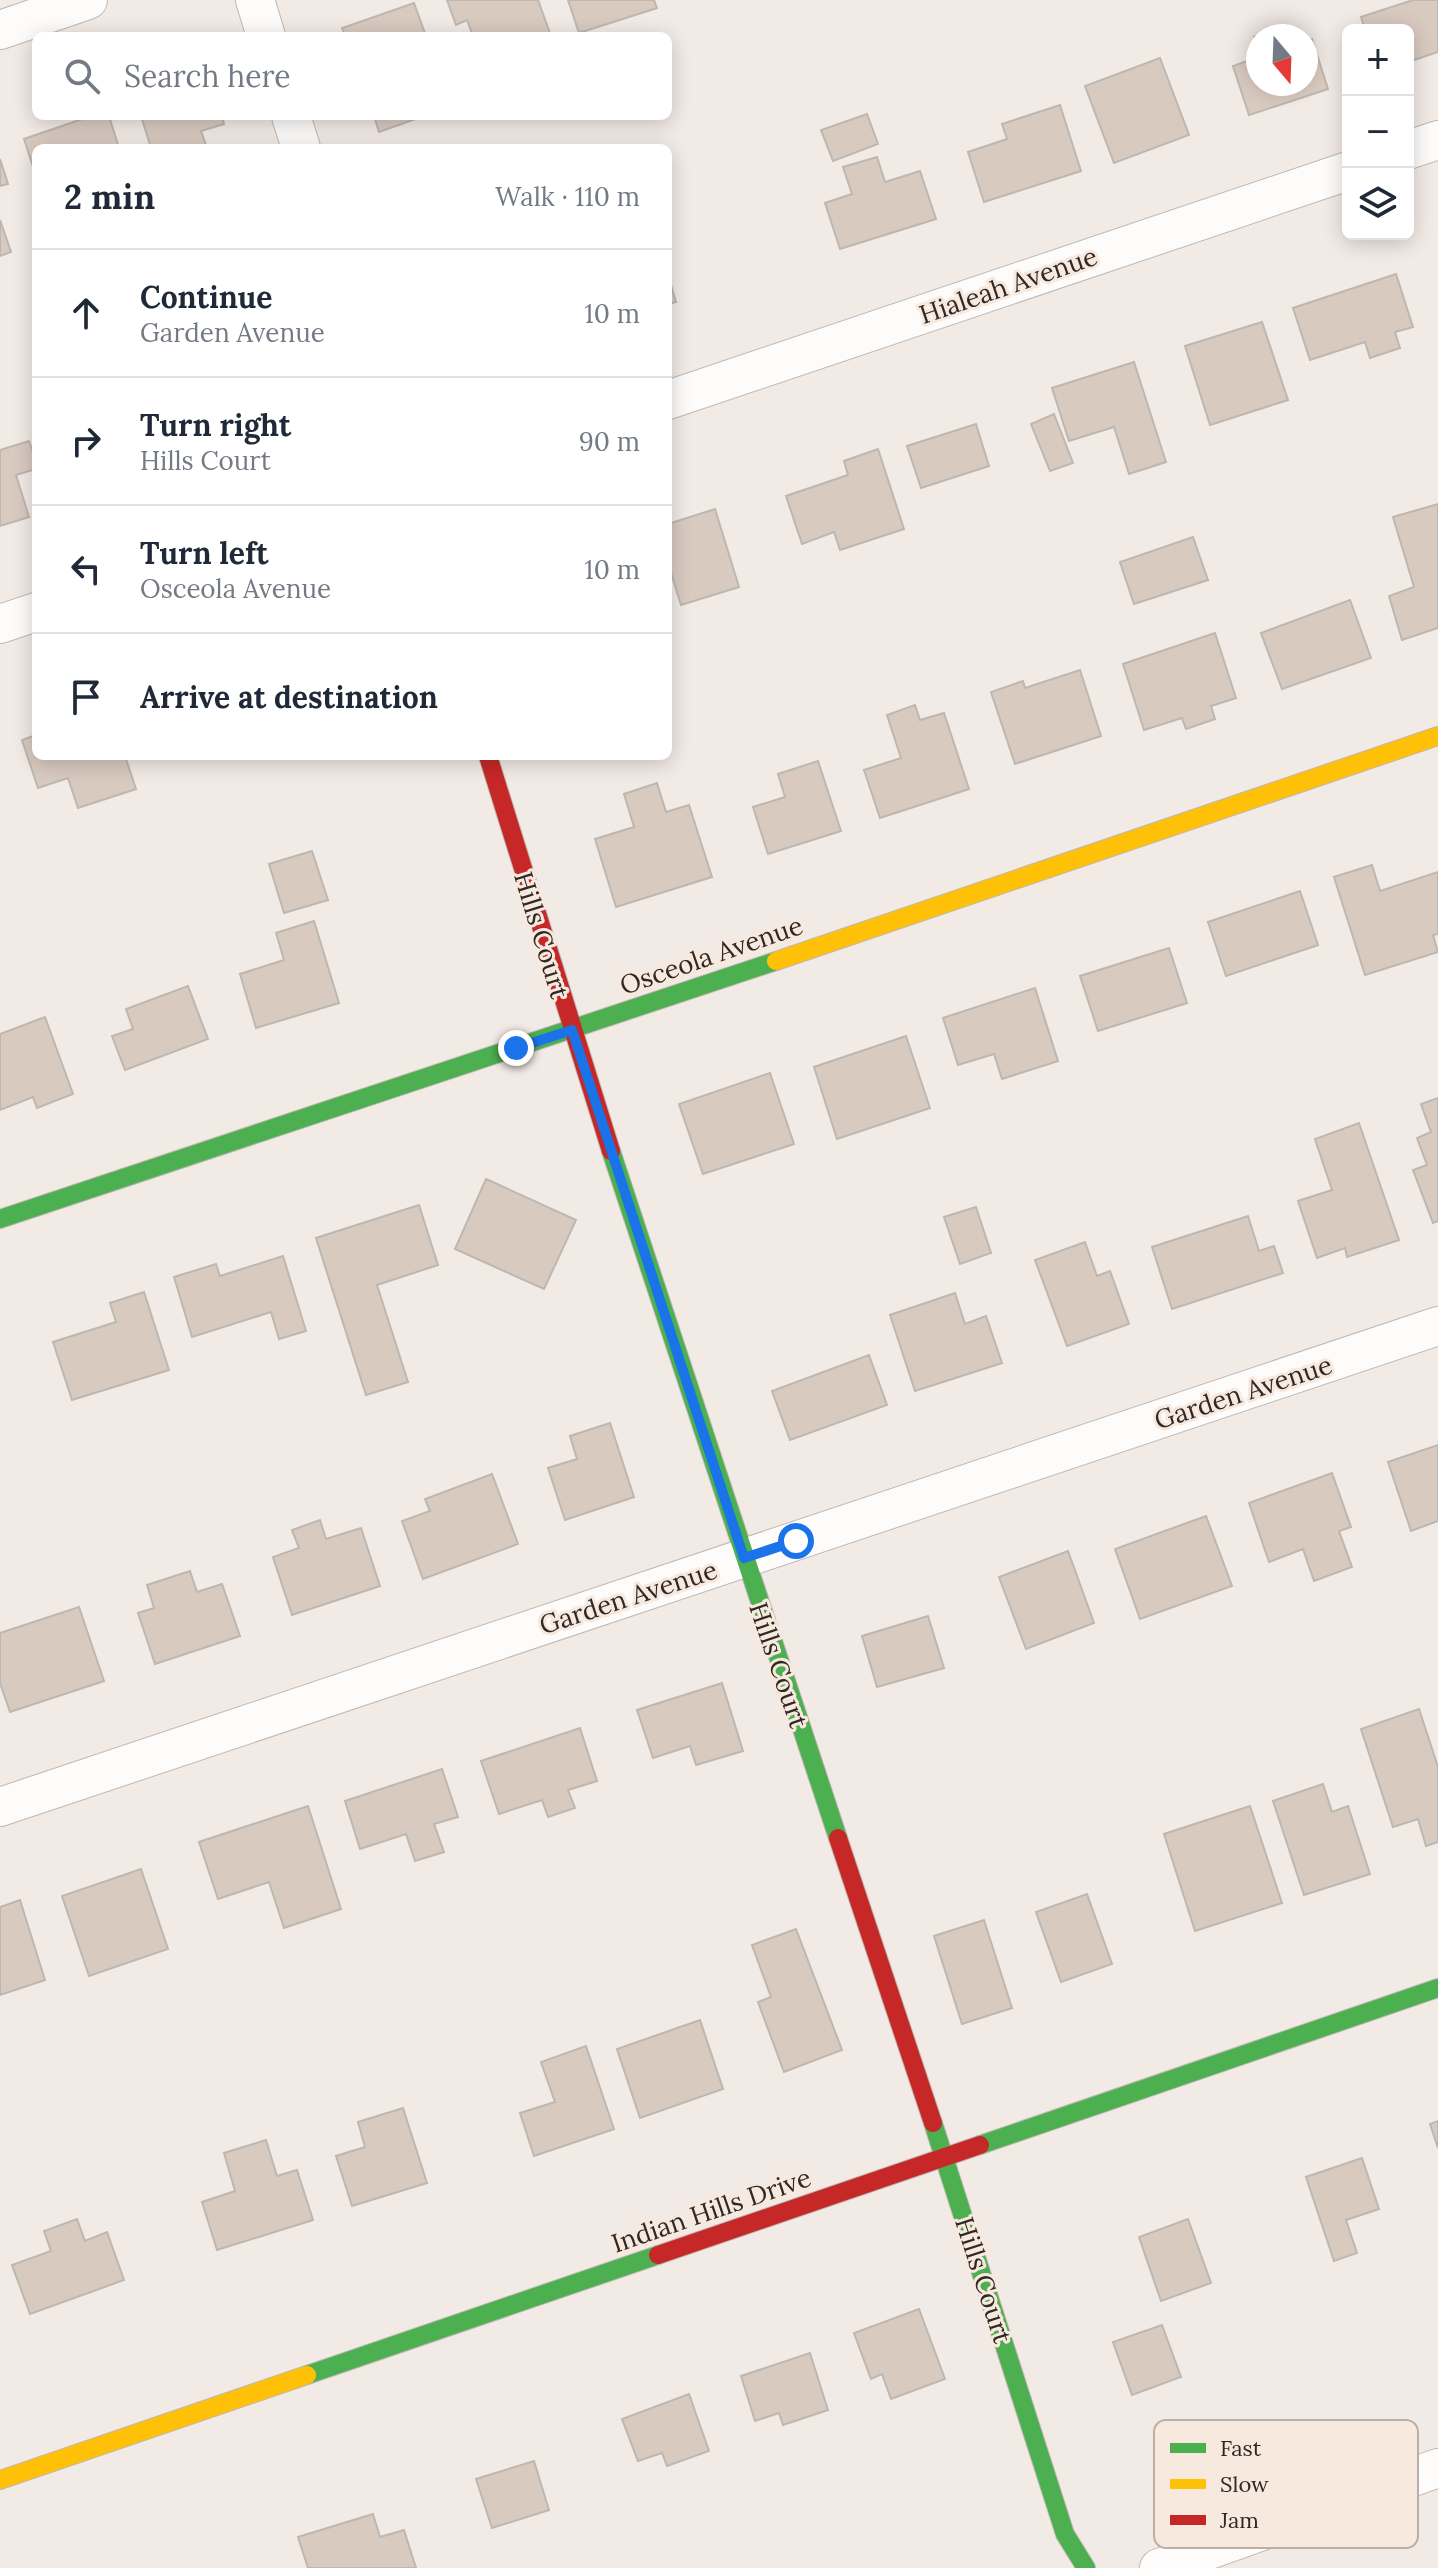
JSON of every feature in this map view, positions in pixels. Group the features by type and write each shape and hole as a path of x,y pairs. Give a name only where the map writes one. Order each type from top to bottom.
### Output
{"street":[{"path":"0,30 88,0"},
{"path":"255,0 265,32"},
{"path":"292,120 300,144"},
{"path":"1414,148 1438,140"},
{"name":"Hialeah Avenue","path":"672,399 1342,173"},
{"path":"0,624 32,613"},
{"name":"Osceola Avenue","path":"0,1219 572,1030 1438,736"},
{"name":"Hills Court","path":"489,760 572,1030 744,1558 945,2158 1065,2534 1086,2568"},
{"name":"Garden Avenue","path":"0,1807 1438,1326"},
{"name":"Indian Hills Drive","path":"0,2480 1438,1988"},
{"path":"1418,2475 1438,2468"},
{"path":"1159,2568 1215,2548"}],"building":[{"path":"447,0 538,0 550,32 472,32 467,20 456,25"},
{"path":"568,0 654,0 657,8 582,32 579,32"},
{"path":"1413,0 1438,0 1438,52 1414,60 1414,24 1363,24 1361,17"},
{"path":"414,3 425,32 344,32 342,28"},
{"path":"1160,58 1189,135 1114,163 1085,86"},
{"path":"1318,58 1328,89 1318,92"},
{"path":"1246,61 1246,96 1307,96 1249,115 1233,66"},
{"path":"1060,105 1081,171 984,202 968,152 1007,139 1002,124"},
{"path":"867,114 878,144 833,161 821,130"},
{"path":"79,120 110,120 118,144 32,144 32,164 24,139"},
{"path":"142,120 223,120 224,124 201,131 206,144 150,144"},
{"path":"375,120 413,120 379,132"},
{"path":"877,157 885,182 920,171 936,219 840,249 825,203 852,194 843,167"},
{"path":"0,159 8,184 0,186"},
{"path":"0,220 11,252 0,256"},
{"path":"1396,274 1413,327 1395,332 1400,348 1370,358 1365,342 1310,360 1293,308"},
{"path":"1262,322 1288,400 1210,425 1185,346"},
{"path":"1134,362 1166,462 1129,474 1114,427 1069,441 1052,388"},
{"path":"1054,414 1073,463 1050,471 1031,424"},
{"path":"976,424 989,466 921,488 907,446"},
{"path":"29,441 32,450 32,470 16,475 29,517 0,526 0,450"},
{"path":"878,449 904,529 840,550 834,532 802,544 786,496 848,475 844,461"},
{"path":"1438,504 1438,628 1402,640 1389,596 1414,587 1393,517"},
{"path":"715,509 739,587 681,605 672,576 672,523"},
{"path":"1193,537 1208,580 1134,604 1120,562"},
{"path":"1350,600 1371,658 1282,689 1261,633"},
{"path":"1215,633 1236,698 1211,706 1215,719 1186,729 1182,718 1144,730 1123,664"},
{"path":"1080,670 1101,736 1015,764 991,692 1023,681 1025,688"},
{"path":"915,705 920,720 944,713 969,789 880,818 864,770 901,758 887,715"},
{"path":"32,736 32,760 126,760 136,789 78,808 68,778 38,788 22,740"},
{"path":"818,761 841,831 768,854 753,807 785,797 778,774"},
{"path":"657,783 666,812 689,805 712,877 616,907 595,839 634,827 624,794"},
{"path":"312,851 328,900 284,913 269,864"},
{"path":"1372,865 1380,891 1438,872 1438,934 1433,935 1438,952 1365,975 1334,877"},
{"path":"1300,891 1318,945 1226,976 1208,922"},
{"path":"314,921 339,1003 256,1028 240,974 284,960 276,933"},
{"path":"1169,948 1187,1003 1098,1031 1080,976"},
{"path":"188,986 208,1039 125,1070 112,1036 133,1029 126,1009"},
{"path":"1035,988 1058,1061 1002,1079 994,1054 958,1065 943,1018"},
{"path":"45,1017 73,1094 37,1108 33,1097 0,1110 0,1034"},
{"path":"906,1036 930,1108 837,1139 814,1067"},
{"path":"770,1073 794,1144 703,1174 679,1104"},
{"path":"1438,1098 1438,1221 1433,1223 1413,1170 1427,1165 1417,1138 1431,1132 1421,1104"},
{"path":"1359,1123 1399,1240 1347,1257 1345,1248 1317,1258 1298,1201 1332,1190 1315,1139"},
{"path":"486,1179 576,1220 544,1289 455,1249"},
{"path":"419,1205 438,1265 377,1285 408,1382 366,1395 316,1238"},
{"path":"976,1207 991,1253 960,1264 944,1217"},
{"path":"1248,1216 1259,1251 1274,1246 1283,1273 1172,1309 1152,1247"},
{"path":"1085,1242 1097,1276 1110,1271 1129,1324 1067,1346 1035,1260"},
{"path":"283,1256 306,1331 279,1339 271,1312 192,1337 174,1277 216,1264 220,1276"},
{"path":"144,1292 169,1370 72,1400 53,1342 116,1322 110,1303"},
{"path":"955,1293 965,1324 986,1316 1002,1363 915,1391 890,1315"},
{"path":"869,1355 887,1405 790,1440 772,1391"},
{"path":"610,1423 634,1497 565,1520 548,1468 577,1459 570,1436"},
{"path":"1438,1445 1438,1521 1411,1531 1388,1462"},
{"path":"1332,1473 1351,1527 1339,1531 1352,1567 1314,1581 1303,1549 1269,1562 1249,1503"},
{"path":"492,1474 518,1544 423,1579 402,1521 430,1511 425,1499"},
{"path":"1206,1516 1232,1586 1140,1619 1115,1549"},
{"path":"320,1520 326,1539 361,1528 380,1586 292,1615 273,1557 299,1548 292,1530"},
{"path":"1068,1551 1094,1623 1026,1649 999,1577"},
{"path":"190,1571 197,1592 222,1584 240,1636 155,1664 138,1613 154,1608 147,1585"},
{"path":"79,1607 104,1681 10,1712 0,1683 0,1633"},
{"path":"928,1616 944,1668 877,1687 862,1636"},
{"path":"722,1683 743,1751 696,1765 690,1746 653,1758 637,1710"},
{"path":"1419,1709 1438,1767 1438,1842 1426,1846 1418,1819 1393,1827 1361,1729"},
{"path":"580,1728 597,1781 568,1790 575,1808 548,1817 542,1800 499,1814 481,1761"},
{"path":"442,1769 458,1817 434,1824 444,1852 415,1861 406,1834 360,1849 345,1801"},
{"path":"1323,1784 1332,1812 1348,1806 1370,1874 1304,1895 1273,1801"},
{"path":"308,1806 341,1909 284,1928 269,1882 218,1899 199,1842"},
{"path":"1250,1806 1282,1903 1195,1931 1164,1834"},
{"path":"141,1869 168,1949 89,1976 62,1896"},
{"path":"1087,1894 1112,1964 1061,1982 1036,1912"},
{"path":"20,1900 45,1980 0,1995 0,1907"},
{"path":"984,1920 1012,2008 962,2024 934,1936"},
{"path":"796,1929 842,2050 784,2072 758,2002 771,1997 752,1945"},
{"path":"700,2020 723,2089 640,2118 617,2049"},
{"path":"586,2046 614,2129 534,2156 520,2113 555,2102 541,2062"},
{"path":"403,2108 427,2183 352,2206 336,2156 365,2147 358,2122"},
{"path":"1438,2121 1438,2148 1430,2124"},
{"path":"266,2140 277,2176 297,2170 313,2220 217,2250 202,2202 235,2191 224,2153"},
{"path":"1362,2158 1379,2209 1346,2220 1357,2253 1334,2261 1306,2177"},
{"path":"77,2219 85,2241 107,2232 124,2280 30,2314 12,2265 51,2251 44,2231"},
{"path":"1188,2219 1211,2283 1161,2301 1139,2237"},
{"path":"919,2309 945,2379 891,2399 882,2374 871,2379 854,2333"},
{"path":"1162,2325 1181,2377 1132,2395 1113,2342"},
{"path":"810,2353 828,2410 783,2425 779,2413 755,2421 741,2376"},
{"path":"689,2394 709,2451 667,2466 662,2453 638,2461 622,2419"},
{"path":"534,2461 549,2510 492,2528 476,2479"},
{"path":"373,2514 380,2537 404,2530 416,2568 308,2568 298,2537"}],"traffic: fast":[{"path":"0,1219 776,961"},
{"path":"611,1151 838,1838"},
{"path":"980,2145 1438,1988"},
{"path":"933,2123 1065,2534 1086,2568"},
{"path":"307,2375 658,2255"}],"traffic: slow":[{"path":"776,961 1438,736"},
{"path":"0,2480 307,2375"}],"traffic: jam":[{"path":"489,760 611,1151"},
{"path":"838,1838 933,2123"},
{"path":"658,2255 980,2145"}],"route":[{"path":"516,1048 572,1030 744,1558 796,1541"}]}
